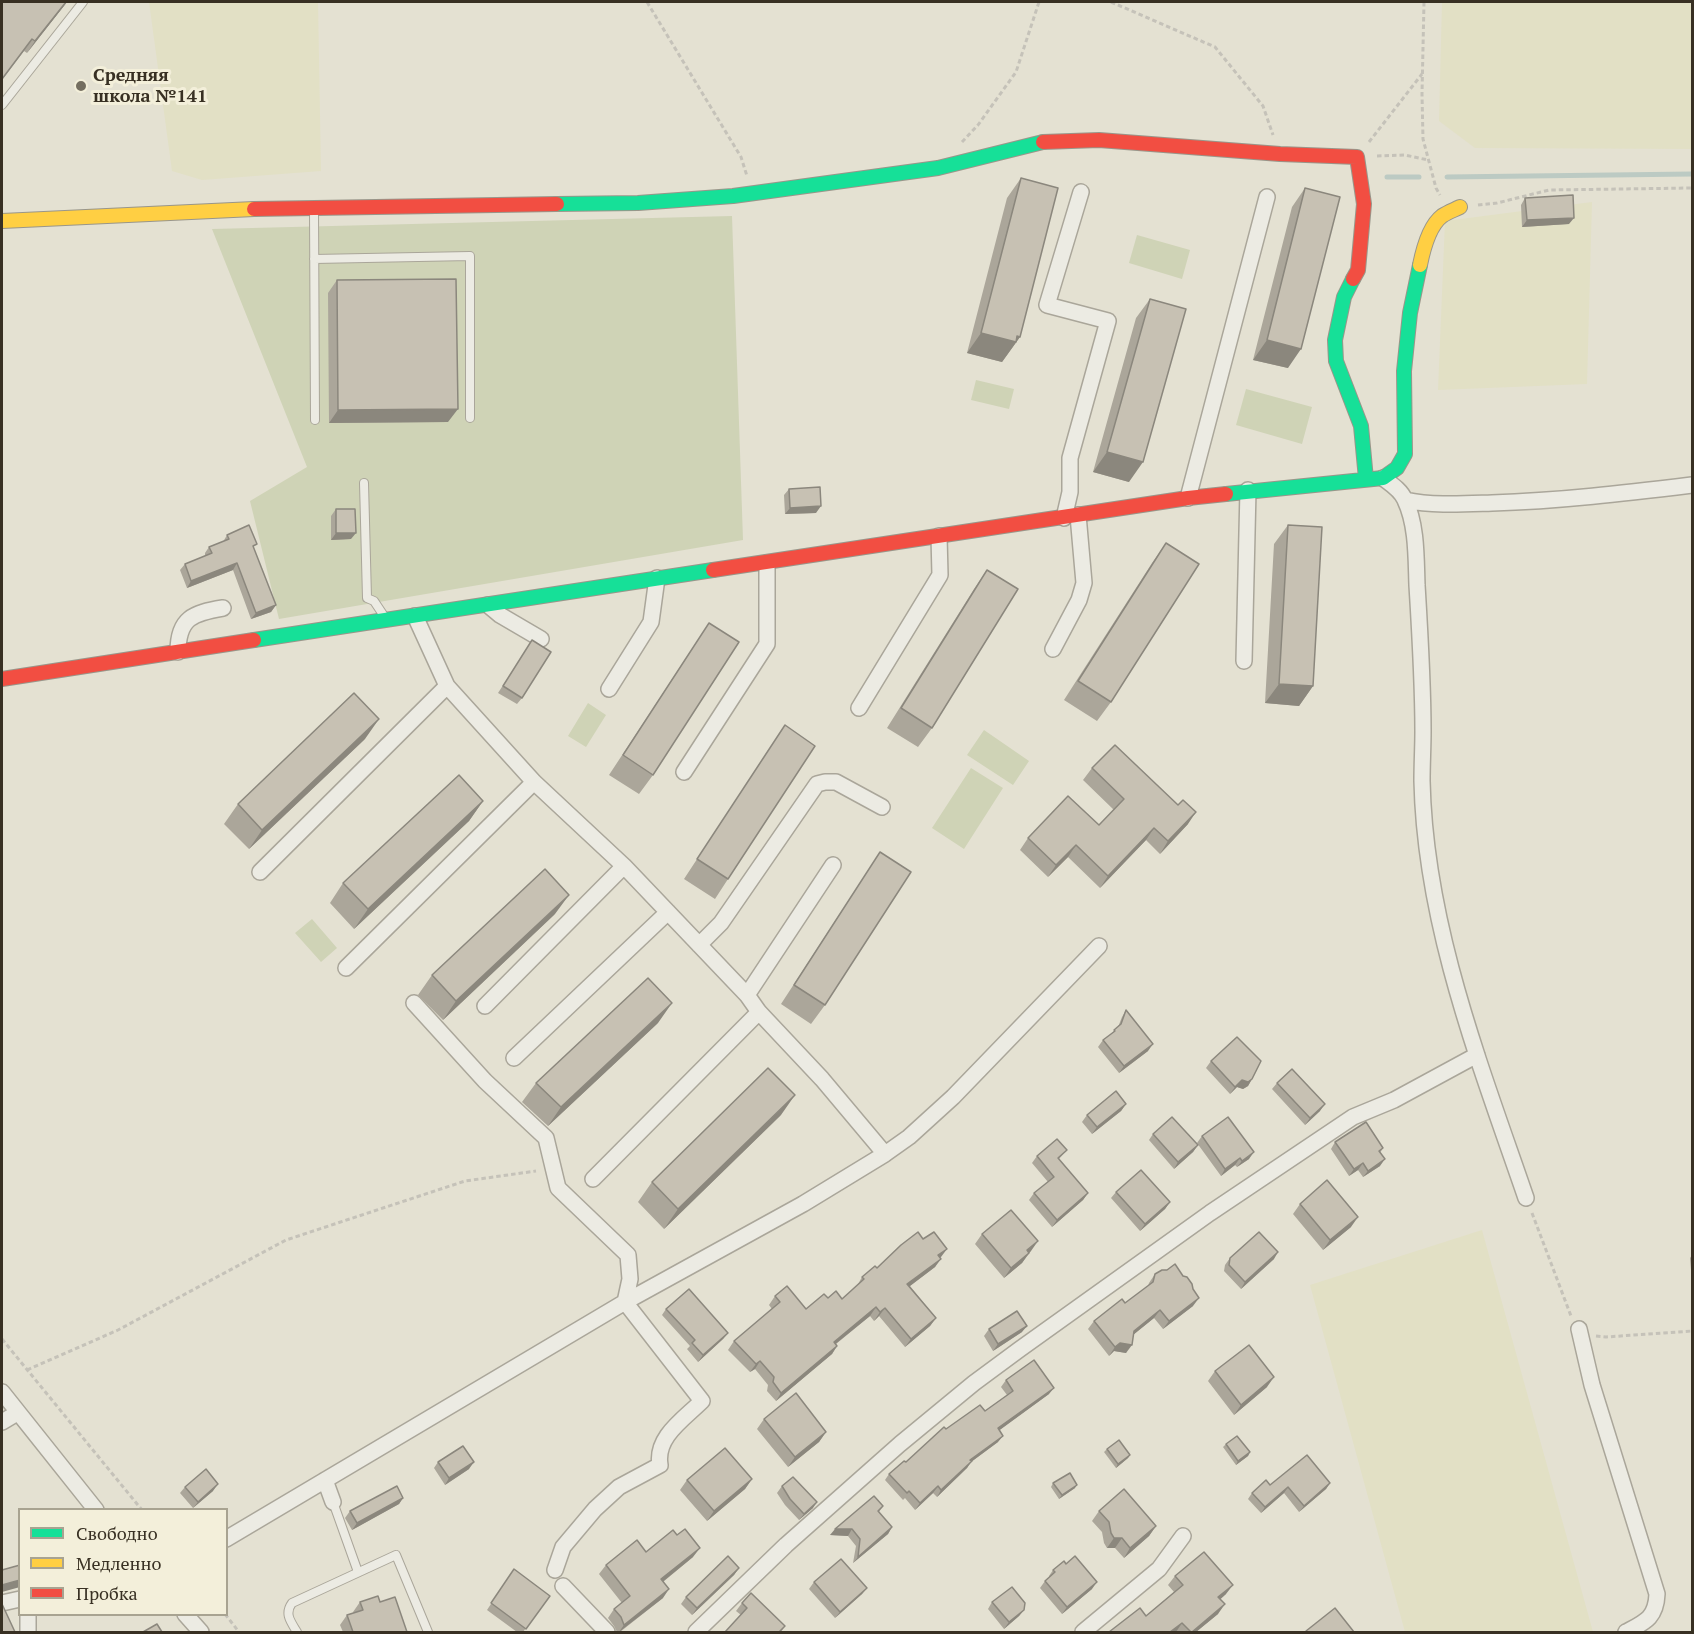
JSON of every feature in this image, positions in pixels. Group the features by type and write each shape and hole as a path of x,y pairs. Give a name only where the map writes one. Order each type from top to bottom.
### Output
{"street":[{"path":"2,221 208,210 638,203 753,193 938,168 1047,141 1099,140 1280,154 1357,157 1364,204 1358,270 1344,297 1335,340 1336,361 1361,426 1366,479"},
{"path":"1053,649 1079,600 1083,583 1071,516 1070,458 1108,321 1047,305 1081,192"},
{"path":"1188,498 1267,197"},
{"path":"2,679 1188,498 1248,490 1383,478 1396,469 1403,458 1406,443 1403,414 1405,370 1417,272 1425,245 1436,221 1460,207"},
{"path":"1383,478 1397,489 1405,500 1412,523 1416,560 1422,702 1422,782 1436,899 1451,964 1477,1055 1526,1198"},
{"path":"1405,500 1421,504 1548,501 1692,485"},
{"path":"1245,660 1248,490"},
{"path":"859,708 940,575 939,536"},
{"path":"684,772 766,644 767,563"},
{"path":"609,689 651,622 657,578"},
{"path":"488,605 500,615 541,639"},
{"path":"178,652 178,638 187,620 202,612 223,608"},
{"path":"415,616 447,686 534,782 624,866 747,995 759,1012 822,1079 885,1154"},
{"path":"260,872 447,686"},
{"path":"346,968 534,782"},
{"path":"699,945 721,923 817,784 836,782 882,807"},
{"path":"747,995 833,865"},
{"path":"485,1006 624,866"},
{"path":"514,1058 668,912"},
{"path":"228,1538 625,1302 777,1218 885,1154 909,1137 953,1097 1099,946"},
{"path":"414,1003 485,1081 546,1138 558,1188 628,1255 630,1280 625,1302"},
{"path":"593,1179 759,1012"},
{"path":"696,1632 786,1545 900,1444 974,1383 1020,1349 1210,1214 1353,1117 1394,1100 1477,1055"},
{"path":"555,1570 563,1547 574,1532 619,1488 660,1465 658,1454 662,1443 702,1401 625,1302"},
{"path":"1579,1329 1592,1385 1657,1594 1657,1606 1648,1620 1626,1632"},
{"path":"2,1392 95,1508"},
{"path":"2,1422 17,1413"},
{"path":"325,1480 333,1503"},
{"path":"1083,1632 1159,1569 1183,1536"},
{"path":"563,1586 607,1632"},
{"path":"2,1603 18,1599"},
{"path":"28,1616 28,1632"},
{"path":"187,1616 201,1632"}],"lane":[{"path":"2,105 83,2"},
{"path":"314,208 315,420"},
{"path":"314,259 471,256 470,418"},
{"path":"364,483 367,598 374,601 387,620"},
{"path":"333,1503 358,1572"},
{"path":"297,1632 287,1614 292,1603 396,1555 428,1632"}],"path":[{"path":"647,2 741,157 753,193"},
{"path":"962,142 1016,72 1039,2"},
{"path":"1111,2 1215,46 1263,106 1280,154"},
{"path":"1424,2 1423,139 1436,188"},
{"path":"1357,157 1423,72"},
{"path":"1357,157 1405,155 1428,160"},
{"path":"1460,207 1497,203 1549,190 1692,188"},
{"path":"27,1370 118,1330 286,1240 465,1181 553,1168"},
{"path":"1526,1198 1572,1320 1579,1329 1606,1337 1692,1331"},
{"path":"2,1339 141,1508"},
{"path":"227,1616 239,1632"}],"shaded area":[{"path":"149,2 318,2 321,171 202,180 172,171"},
{"path":"1442,2 1692,2 1692,149 1475,148 1439,121"},
{"path":"1592,202 1587,384 1438,390 1445,221"},
{"path":"1482,1230 1593,1632 1405,1632 1310,1285"}],"green space":[{"path":"732,216 743,540 279,619 250,501 307,467 212,229"},
{"path":"1137,235 1190,250 1182,279 1129,263"},
{"path":"976,380 1014,389 1009,409 971,400"},
{"path":"1246,389 1312,407 1302,444 1236,425"},
{"path":"588,703 606,715 586,747 568,736"},
{"path":"984,730 1029,761 1013,785 967,755"},
{"path":"971,768 1003,788 964,849 932,828"},
{"path":"312,919 337,948 321,962 295,933"}],"building":[{"path":"2,2 66,2 35,41 32,39 2,79"},
{"path":"1021,178 1058,188 1020,337 1017,336 1016,342 981,333"},
{"path":"1305,188 1340,197 1301,349 1267,340"},
{"path":"1573,195 1574,218 1527,220 1525,198"},
{"path":"456,279 458,409 338,410 337,280"},
{"path":"1150,299 1186,309 1143,462 1107,452"},
{"path":"820,487 821,506 790,508 789,489"},
{"path":"336,509 355,509 356,533 336,533"},
{"path":"249,525 257,544 253,546 276,605 256,613 237,563 191,581 185,564 212,553 209,547 229,539 227,535"},
{"path":"1288,525 1322,527 1313,686 1279,684"},
{"path":"1166,543 1199,564 1111,702 1078,681"},
{"path":"987,570 1018,589 932,728 901,708"},
{"path":"709,623 739,642 653,775 623,755"},
{"path":"532,640 551,652 522,698 503,686"},
{"path":"354,693 379,719 262,830 238,804"},
{"path":"785,725 815,746 728,879 697,859"},
{"path":"1115,745 1178,805 1183,800 1196,812 1168,841 1154,828 1108,876 1076,845 1056,865 1028,838 1068,796 1099,825 1124,799 1092,768"},
{"path":"459,775 483,801 368,909 343,883"},
{"path":"880,852 911,872 825,1005 794,985"},
{"path":"545,869 569,895 456,1001 432,975"},
{"path":"648,978 672,1003 561,1107 536,1083"},
{"path":"1126,1010 1153,1044 1124,1066 1103,1040 1121,1024"},
{"path":"1237,1037 1261,1061 1252,1079 1248,1082 1242,1080 1235,1087 1211,1061"},
{"path":"768,1068 795,1095 678,1209 652,1182"},
{"path":"1292,1069 1325,1104 1310,1118 1277,1083"},
{"path":"1116,1091 1126,1104 1097,1127 1087,1115"},
{"path":"1172,1117 1198,1145 1178,1162 1153,1134"},
{"path":"1228,1117 1254,1152 1242,1161 1240,1158 1225,1169 1202,1136"},
{"path":"1366,1122 1383,1148 1379,1151 1385,1159 1368,1171 1363,1163 1354,1169 1335,1142"},
{"path":"1057,1139 1067,1150 1058,1158 1088,1193 1057,1220 1034,1193 1054,1177 1037,1156"},
{"path":"1141,1170 1170,1202 1145,1224 1116,1192"},
{"path":"1327,1180 1358,1217 1330,1240 1300,1204"},
{"path":"1011,1210 1038,1241 1027,1250 1029,1253 1011,1268 982,1234"},
{"path":"918,1232 923,1239 934,1232 947,1249 938,1255 941,1259 907,1284 936,1318 911,1339 885,1308 880,1312 876,1307 834,1342 837,1346 781,1393 773,1382 774,1377 760,1361 756,1364 734,1341 780,1302 775,1296 787,1286 806,1309 824,1294 828,1298 836,1291 842,1299 864,1279 862,1277 875,1266 877,1268"},
{"path":"1259,1232 1278,1252 1245,1282 1229,1265 1230,1258"},
{"path":"1175,1264 1192,1284 1199,1298 1169,1321 1160,1310 1134,1331 1132,1345 1120,1343 1115,1347 1094,1321 1122,1299 1125,1303 1153,1282 1155,1274"},
{"path":"689,1289 728,1333 703,1355 692,1343 695,1340 666,1309"},
{"path":"1017,1311 1027,1326 998,1344 989,1329"},
{"path":"1249,1345 1274,1377 1241,1405 1215,1371"},
{"path":"1034,1360 1054,1388 998,1428 1003,1436 970,1460 972,1461 941,1490 938,1486 920,1503 889,1474 904,1461 906,1462 944,1427 946,1429 980,1405 985,1411 1013,1391 1006,1380"},
{"path":"796,1393 826,1432 795,1457 764,1419"},
{"path":"1237,1436 1250,1452 1238,1461 1226,1444"},
{"path":"1119,1440 1130,1455 1118,1464 1107,1449"},
{"path":"463,1446 474,1462 449,1478 438,1462"},
{"path":"725,1448 752,1479 714,1511 687,1480"},
{"path":"1307,1455 1330,1483 1304,1506 1288,1487 1265,1507 1252,1493 1266,1480 1270,1485"},
{"path":"206,1469 218,1484 198,1502 185,1487"},
{"path":"1070,1473 1077,1485 1062,1495 1053,1483"},
{"path":"793,1477 817,1502 804,1514 782,1486"},
{"path":"397,1486 403,1498 357,1523 350,1511"},
{"path":"1124,1489 1156,1526 1130,1548 1122,1538 1114,1538 1109,1522 1099,1511"},
{"path":"874,1496 883,1506 878,1511 892,1527 858,1557 860,1539 852,1529 835,1529"},
{"path":"685,1529 700,1548 661,1579 669,1589 624,1625 614,1609 630,1596 606,1565 637,1540 646,1552 673,1530 677,1535"},
{"path":"1204,1552 1233,1585 1218,1597 1225,1604 1192,1632 1182,1623 1170,1632 1109,1632 1140,1608 1146,1616 1183,1585 1175,1576"},
{"path":"728,1556 739,1568 697,1608 686,1597"},
{"path":"1075,1556 1097,1582 1067,1607 1045,1581 1055,1572 1053,1570 1064,1561 1066,1564"},
{"path":"841,1559 867,1588 840,1612 814,1582"},
{"path":"18,1566 18,1581 2,1585 2,1570"},
{"path":"514,1569 550,1596 526,1629 491,1603"},
{"path":"1012,1587 1025,1603 1024,1610 1009,1622 992,1602"},
{"path":"751,1593 785,1626 779,1632 725,1632 747,1608 742,1603"},
{"path":"378,1596 380,1602 395,1597 407,1632 353,1632 347,1615 363,1610 360,1602"},
{"path":"2,1604 15,1632 2,1632"},
{"path":"1335,1608 1354,1632 1306,1631"},
{"path":"157,1624 162,1632 143,1632"}],"waterway":[{"path":"1447,177 1692,174"},
{"path":"1387,177 1419,177"}],"traffic: fast":[{"path":"557,204 638,203 733,196 938,168 1043,142"},
{"path":"1226,494 1383,478 1397,468 1405,454 1404,371 1410,313 1420,265"},
{"path":"1353,279 1344,297 1335,340 1336,361 1361,426 1366,479"},
{"path":"254,640 713,570"}],"traffic: slow":[{"path":"1420,265 1430,232 1437,220 1460,207"},
{"path":"2,221 254,209"}],"traffic: jam":[{"path":"1043,142 1099,140 1280,154 1357,157 1364,204 1358,270 1353,279"},
{"path":"254,209 557,204"},
{"path":"713,570 1226,494"},
{"path":"2,679 254,640"}],"place":[{"name":"Средняя школа №141","path":"81,86"}]}
